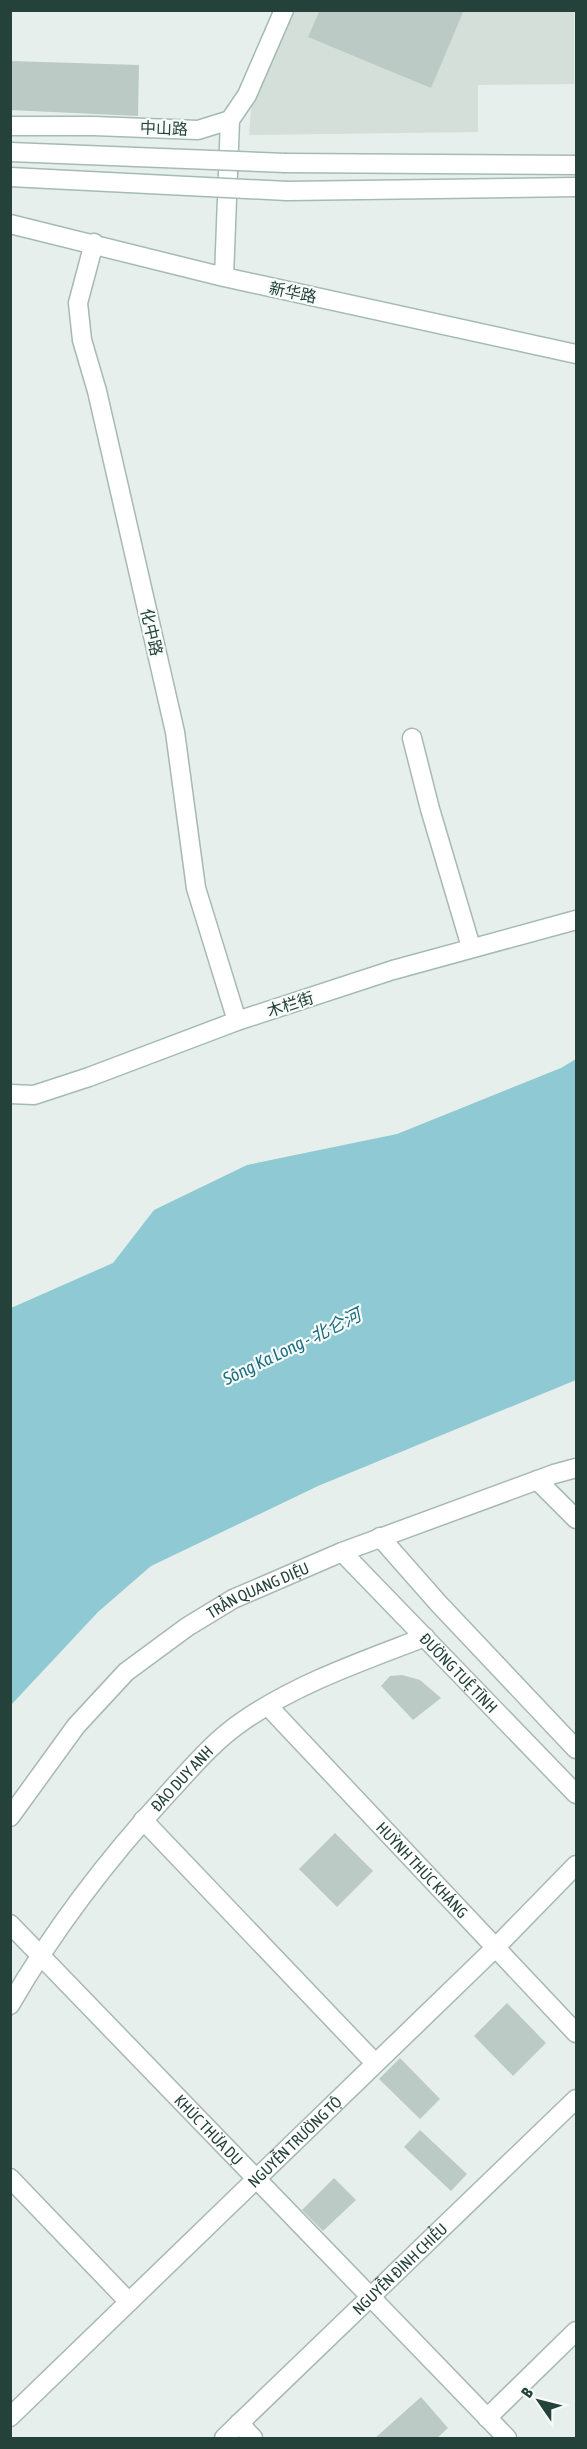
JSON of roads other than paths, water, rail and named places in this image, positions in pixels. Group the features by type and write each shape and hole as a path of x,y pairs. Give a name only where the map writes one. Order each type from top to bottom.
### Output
{"street":[{"path":"224,277 230,120 247,95 284,10"},
{"name":"中山路","path":"10,126 198,130 230,120"},
{"path":"10,152 286,163 576,165"},
{"path":"10,177 287,191 576,187"},
{"name":"新华路","path":"10,224 224,277 576,354"},
{"name":"化中路","path":"94,243 78,303 81,332 97,391 175,732 196,888 237,1022"},
{"path":"412,738 430,809 471,947"},
{"name":"木栏街","path":"10,1094 34,1095 237,1022 393,970 471,947 575,921"},
{"name":"TRẦN QUANG DIỆU","path":"10,1817 76,1726 126,1672 188,1627 233,1599 342,1552 537,1480 576,1468"},
{"path":"537,1480 576,1519"},
{"name":"ĐƯỜNG TUỆ TĨNH","path":"380,1538 438,1604 576,1749"},
{"name":"ĐƯỜNG TUỆ TĨNH","path":"342,1552 576,1794"},
{"name":"ĐÀO DUY ANH","path":"10,2005 40,1954 143,1820 216,1740 245,1719 310,1683 425,1636"},
{"name":"HUỲNH THÚC KHÁNG","path":"268,1706 576,2033"},
{"path":"143,1820 375,2063"},
{"name":"NGUYỄN TRƯỜNG TỘ","path":"10,2417 495,1948 576,1865"},
{"name":"KHÚC THỪA DỤ","path":"10,1924 507,2439"},
{"name":"NGUYỄN ĐÌNH CHIỂU","path":"224,2439 576,2099"},
{"path":"10,2178 129,2302"},
{"path":"487,2418 576,2331"},
{"path":"239,2423 254,2439"}],"water":[{"name":"Sông Ka Long - 北仑河","path":"576,1059 576,1380 318,1486 151,1566 98,1612 11,1705 11,1308 113,1263 154,1210 247,1165 397,1134 561,1068"}]}
